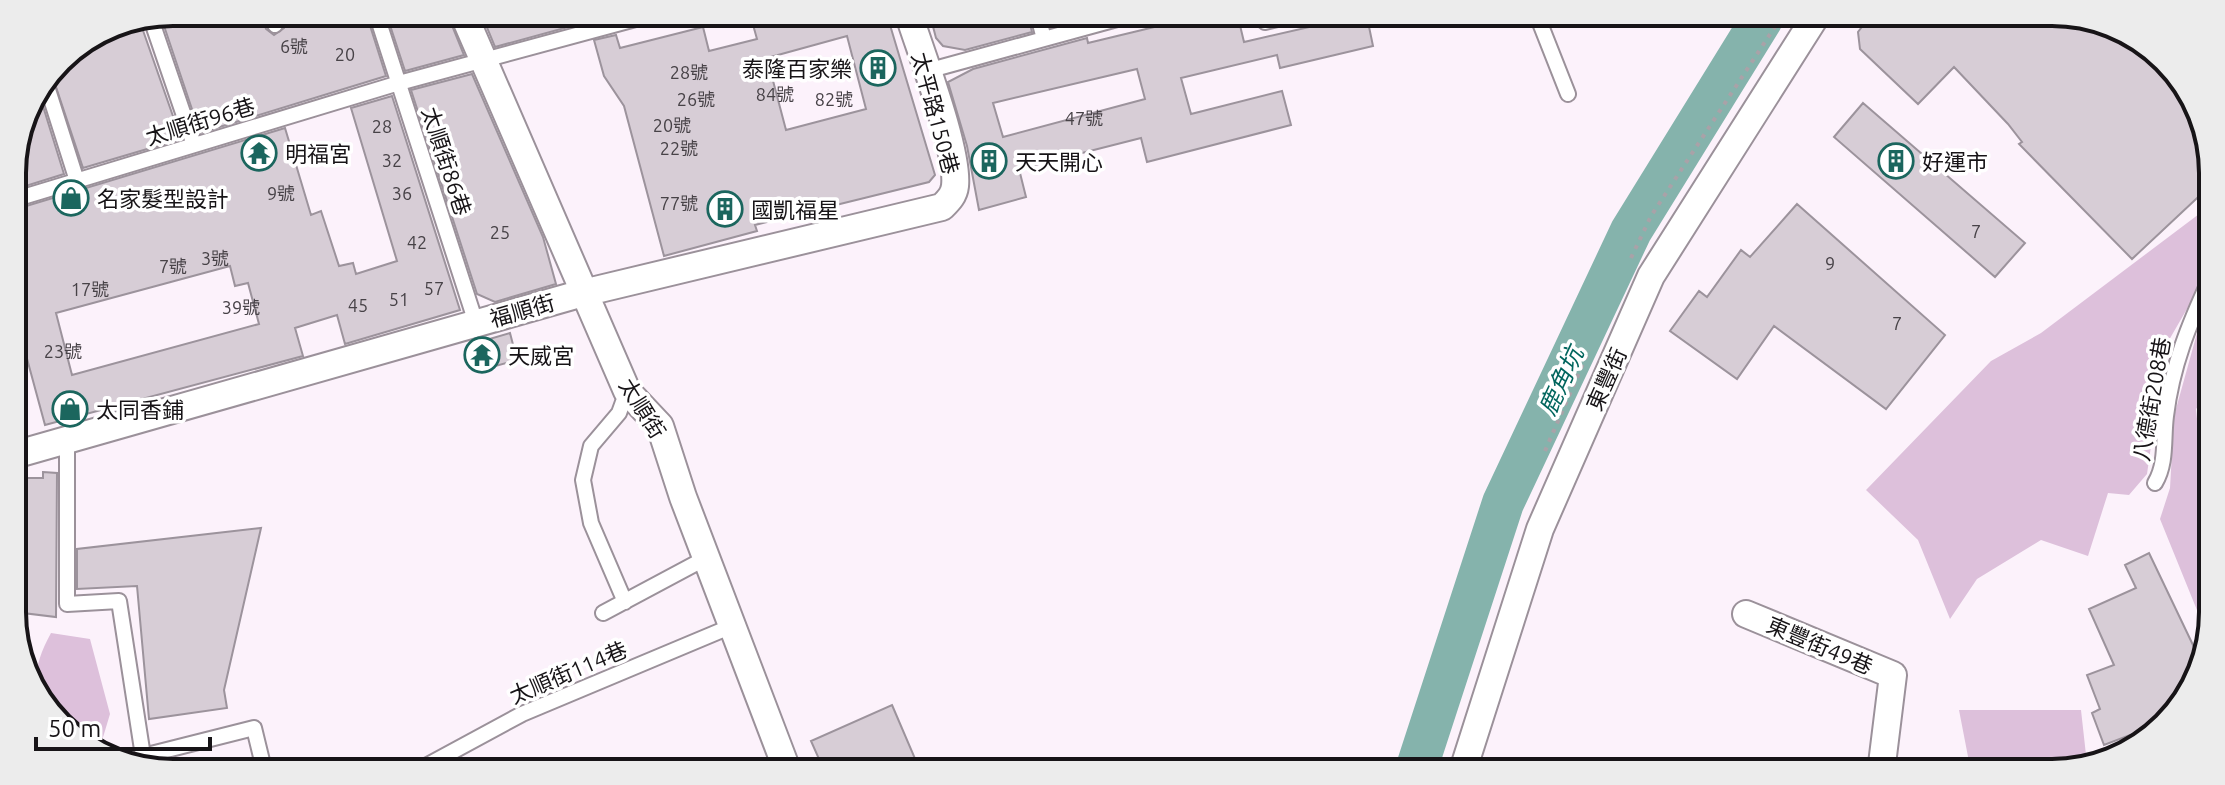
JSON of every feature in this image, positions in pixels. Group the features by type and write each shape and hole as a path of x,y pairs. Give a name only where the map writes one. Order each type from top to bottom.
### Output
{"street":[{"name":"太順街","path":"468,26 627,391 660,426 706,558 783,759"},
{"name":"太平路150巷","path":"913,26 952,155 955,184 952,196 942,207"},
{"name":"東豐街","path":"1467,759 1540,529 1651,276 1810,26"},
{"name":"福順街","path":"26,452 583,293 942,207"},
{"name":"東豐街49巷","path":"1746,614 1893,675 1883,759"}],"lane":[{"name":"太順街86巷","path":"380,26 476,323"},
{"name":"太順街96巷","path":"26,196 399,83 603,26"},
{"path":"1041,26 1044,39"},
{"path":"927,71 1091,26"},
{"path":"1541,26 1568,94"},
{"path":"154,27 194,145"},
{"path":"49,94 77,181"},
{"name":"八德街208巷","path":"2155,483 2163,471 2166,415 2182,337 2199,302"},
{"path":"625,602 591,523 583,480 591,446 619,413 627,391"},
{"path":"67,441 67,604 119,601 143,756"},
{"path":"603,613 706,558"},
{"name":"太順街114巷","path":"439,759 522,714 732,626"},
{"path":"144,756 254,728 262,759"}],"shaded area":[{"path":"2199,214 2199,288 2165,347 2147,474 2129,495 2108,493 2088,556 2041,540 1977,579 1950,619 1918,540 1866,490 1991,361 2041,333"},
{"path":"2199,326 2199,405 2196,409 2199,438 2199,615 2160,519 2170,488 2174,416"},
{"path":"51,633 90,639 110,714 102,740 76,723 51,694 38,669"},
{"path":"1959,710 2081,710 2086,755 2062,759 1968,759"}],"building":[{"path":"164,26 265,26 274,35 284,26 370,26 386,76 200,133"},
{"path":"390,26 452,26 464,55 405,71"},
{"path":"486,26 572,26 495,47"},
{"path":"753,26 890,26 935,175 929,182 755,225 757,231 664,256 624,106 604,76 594,40 616,35 620,48 703,27 709,51 757,39","holes":["847,36 866,109 786,130 767,58"]},
{"path":"933,26 1030,26 1032,32 965,50 943,46 936,38"},
{"path":"1159,26 1240,26 1244,42 1314,26 1369,26 1373,46 1280,68 1277,55 1181,78 1191,114 1282,91 1291,125 1147,162 1141,138 1019,169 1026,197 979,210 967,146 948,82 973,69 1087,38 1088,43","holes":["1137,69 1145,99 1003,137 993,103"]},
{"path":"1863,26 2052,26 2072,27 2109,37 2142,56 2169,83 2179,99 2188,116 2198,153 2199,196 2132,259 2019,144 2022,142 2008,124 1954,67 1918,104 1860,49 1858,32"},
{"path":"143,29 181,139 83,168 55,84 91,51 116,37"},
{"path":"472,74 543,237 556,284 495,302 477,294 411,90"},
{"path":"392,96 460,310 345,344 337,315 295,328 303,356 45,425 26,355 26,206 285,128 311,215 321,211 339,266 353,263 356,274 397,261 351,108","holes":["230,266 235,286 248,283 259,324 72,375 56,313"]},
{"path":"1863,103 2025,243 1995,277 1834,137"},
{"path":"43,105 64,174 26,186 27,153"},
{"path":"1797,204 1945,335 1886,409 1774,326 1737,379 1670,331 1699,291 1707,297 1741,250 1750,257"},
{"path":"510,333 517,360 477,371 469,345"},
{"path":"43,472 57,473 56,617 26,613 26,478 43,478"},
{"path":"261,528 224,690 227,708 149,719 137,586 77,589 77,549"},
{"path":"2149,553 2194,648 2184,677 2163,709 2136,733 2104,745 2092,713 2100,709 2087,675 2114,665 2089,609 2136,588 2125,565"},
{"path":"892,705 915,759 819,759 811,741"}],"waterway":[{"name":"鹿角坑","path":"1420,759 1503,503 1631,231 1758,26"}],"place":[{"name":"泰隆百家樂","path":"878,68"},
{"name":"明福宮","path":"259,153"},
{"name":"天天開心","path":"989,161"},
{"name":"好運市","path":"1896,161"},
{"name":"名家髮型設計","path":"71,198"},
{"name":"國凱福星","path":"725,209"},
{"name":"天威宮","path":"482,355"},
{"name":"太同香鋪","path":"70,409"}]}
